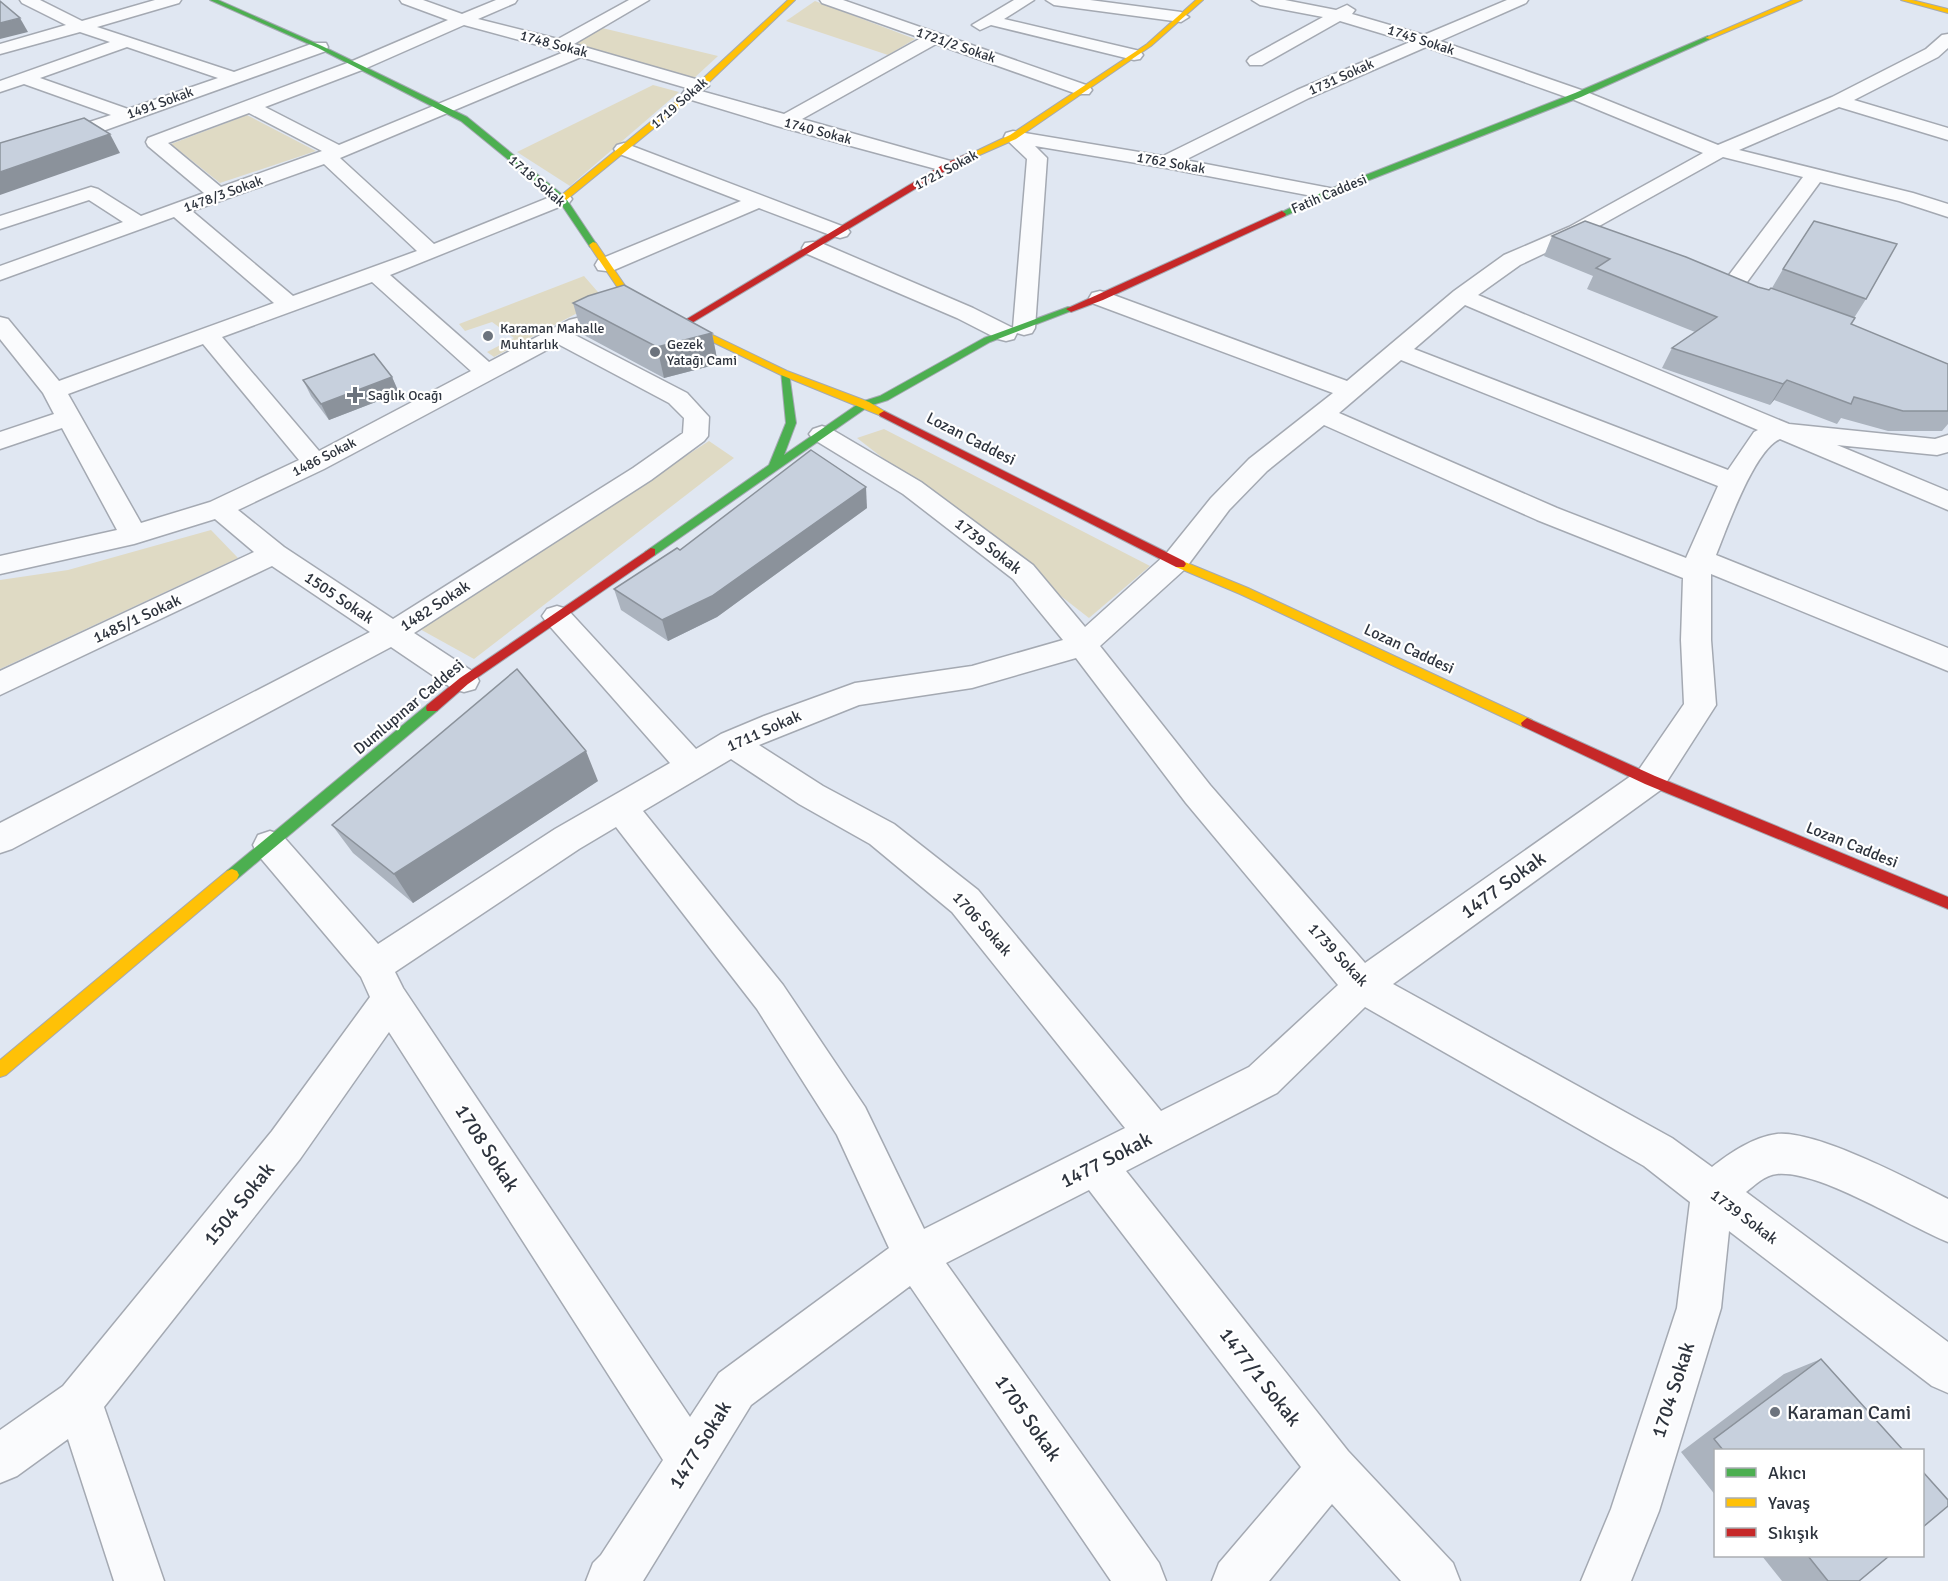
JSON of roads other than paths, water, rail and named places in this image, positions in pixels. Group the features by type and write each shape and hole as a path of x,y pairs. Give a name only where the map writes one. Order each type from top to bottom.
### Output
{"main road":[{"name":"1718 Sokak","path":"213,0 320,47 464,119 562,199 606,265 612,307 682,325 784,373 865,404"},
{"name":"1719 Sokak","path":"562,199 695,90 792,0"},
{"name":"1721 Sokak","path":"682,325 947,166 1013,137 1134,55 1200,0"},
{"name":"Fatih Caddesi","path":"865,404 884,398 987,340 1100,298 1328,193 1578,95 1736,25 1799,0"},
{"path":"1904,0 1948,11"},
{"path":"774,467 791,423 784,373"},
{"name":"Dumlupınar Caddesi","path":"0,1070 464,681 865,404"},
{"name":"Lozan Caddesi","path":"865,404 1175,562 1244,591 1650,780 1948,903"}],"street":[{"path":"28,0 82,27 233,77"},
{"path":"0,49 173,0"},
{"name":"1748 Sokak","path":"408,0 462,20 580,51 695,90"},
{"path":"218,195 155,142 356,66 509,0"},
{"path":"560,45 641,0"},
{"name":"1721/2 Sokak","path":"828,0 1083,90"},
{"path":"784,122 896,57 989,20 1026,0"},
{"path":"1054,0 1181,17"},
{"name":"1745 Sokak","path":"1260,0 1339,15 1425,40 1578,95 1704,147 1906,197 1948,212"},
{"path":"1256,61 1339,15 1361,0"},
{"name":"1731 Sokak","path":"1166,162 1303,94 1520,0"},
{"path":"989,20 1134,55"},
{"path":"475,38 496,29"},
{"path":"0,87 129,41"},
{"name":"1491 Sokak","path":"0,157 320,47"},
{"name":"1711 Sokak","path":"382,983 567,839 732,743 855,694 972,677 1083,645 1175,562 1220,504 1258,465 1322,415 1462,296 1512,260 1576,231 1722,150 1838,101 1943,50"},
{"name":"1478/3 Sokak","path":"0,273 333,154 580,51"},
{"path":"381,79 402,70"},
{"path":"26,79 127,115"},
{"name":"1740 Sokak","path":"695,90 784,122 947,166"},
{"path":"1838,101 1948,134"},
{"path":"250,106 333,154 431,253"},
{"path":"813,248 965,313 1015,331 1037,158 1013,137"},
{"name":"1762 Sokak","path":"1013,137 1166,162 1328,193"},
{"path":"624,149 840,232"},
{"path":"1731,288 1815,175"},
{"path":"0,223 91,193 140,224"},
{"path":"54,391 431,253 562,199"},
{"path":"606,265 759,201"},
{"path":"170,213 280,307"},
{"path":"1576,231 1598,239"},
{"path":"375,273 486,372"},
{"path":"1708,280 1752,296"},
{"path":"1462,296 1948,501"},
{"path":"1100,298 1177,325 1271,364 1349,390"},
{"name":"1486 Sokak","path":"0,565 134,535 219,508 315,463 612,307"},
{"path":"0,324 54,391 134,535"},
{"path":"207,334 315,463"},
{"name":"1482 Sokak","path":"0,839 393,633 642,474 695,436 697,417 678,398 557,335"},
{"path":"1399,351 1733,482"},
{"path":"1322,415 1547,514 1698,566 1948,660"},
{"path":"0,441 68,417"},
{"path":"1650,780 1700,705 1696,640 1698,566 1733,482 1763,438 1778,431 1937,447 1948,443"},
{"name":"1739 Sokak","path":"822,434 912,488 1023,572 1083,645 1198,794 1362,986 1658,1152 1948,1370"},
{"name":"1505 Sokak","path":"219,508 274,554 464,681"},
{"name":"1485/1 Sokak","path":"0,684 274,554"},
{"path":"557,616 692,766"},
{"name":"1706 Sokak","path":"732,743 811,795 882,834 965,901 1156,1135"},
{"name":"1477 Sokak","path":"618,1578 735,1389 915,1256 1263,1080 1362,986 1650,780"},
{"name":"1705 Sokak","path":"621,808 770,997 850,1121 915,1256 1141,1581"},
{"name":"1708 Sokak","path":"270,845 382,983 691,1461"},
{"name":"1504 Sokak","path":"0,1459 79,1402 286,1145 382,983"},
{"path":"1712,1193 1755,1160 1780,1153 1822,1162 1948,1221"},
{"name":"1477/1 Sokak","path":"1096,1165 1331,1468 1435,1581"},
{"name":"1704 Sokak","path":"1606,1581 1635,1511 1699,1308 1712,1193"},
{"path":"79,1402 139,1581"},
{"path":"1237,1581 1331,1468"}],"place":[{"name":"Karaman Mahalle Muhtarlık","path":"488,336"},
{"name":"Gezek Yatağı Cami","path":"655,352"},
{"name":"Sağlık Ocağı","path":"355,395"},
{"name":"Karaman Cami","path":"1775,1412"}]}
